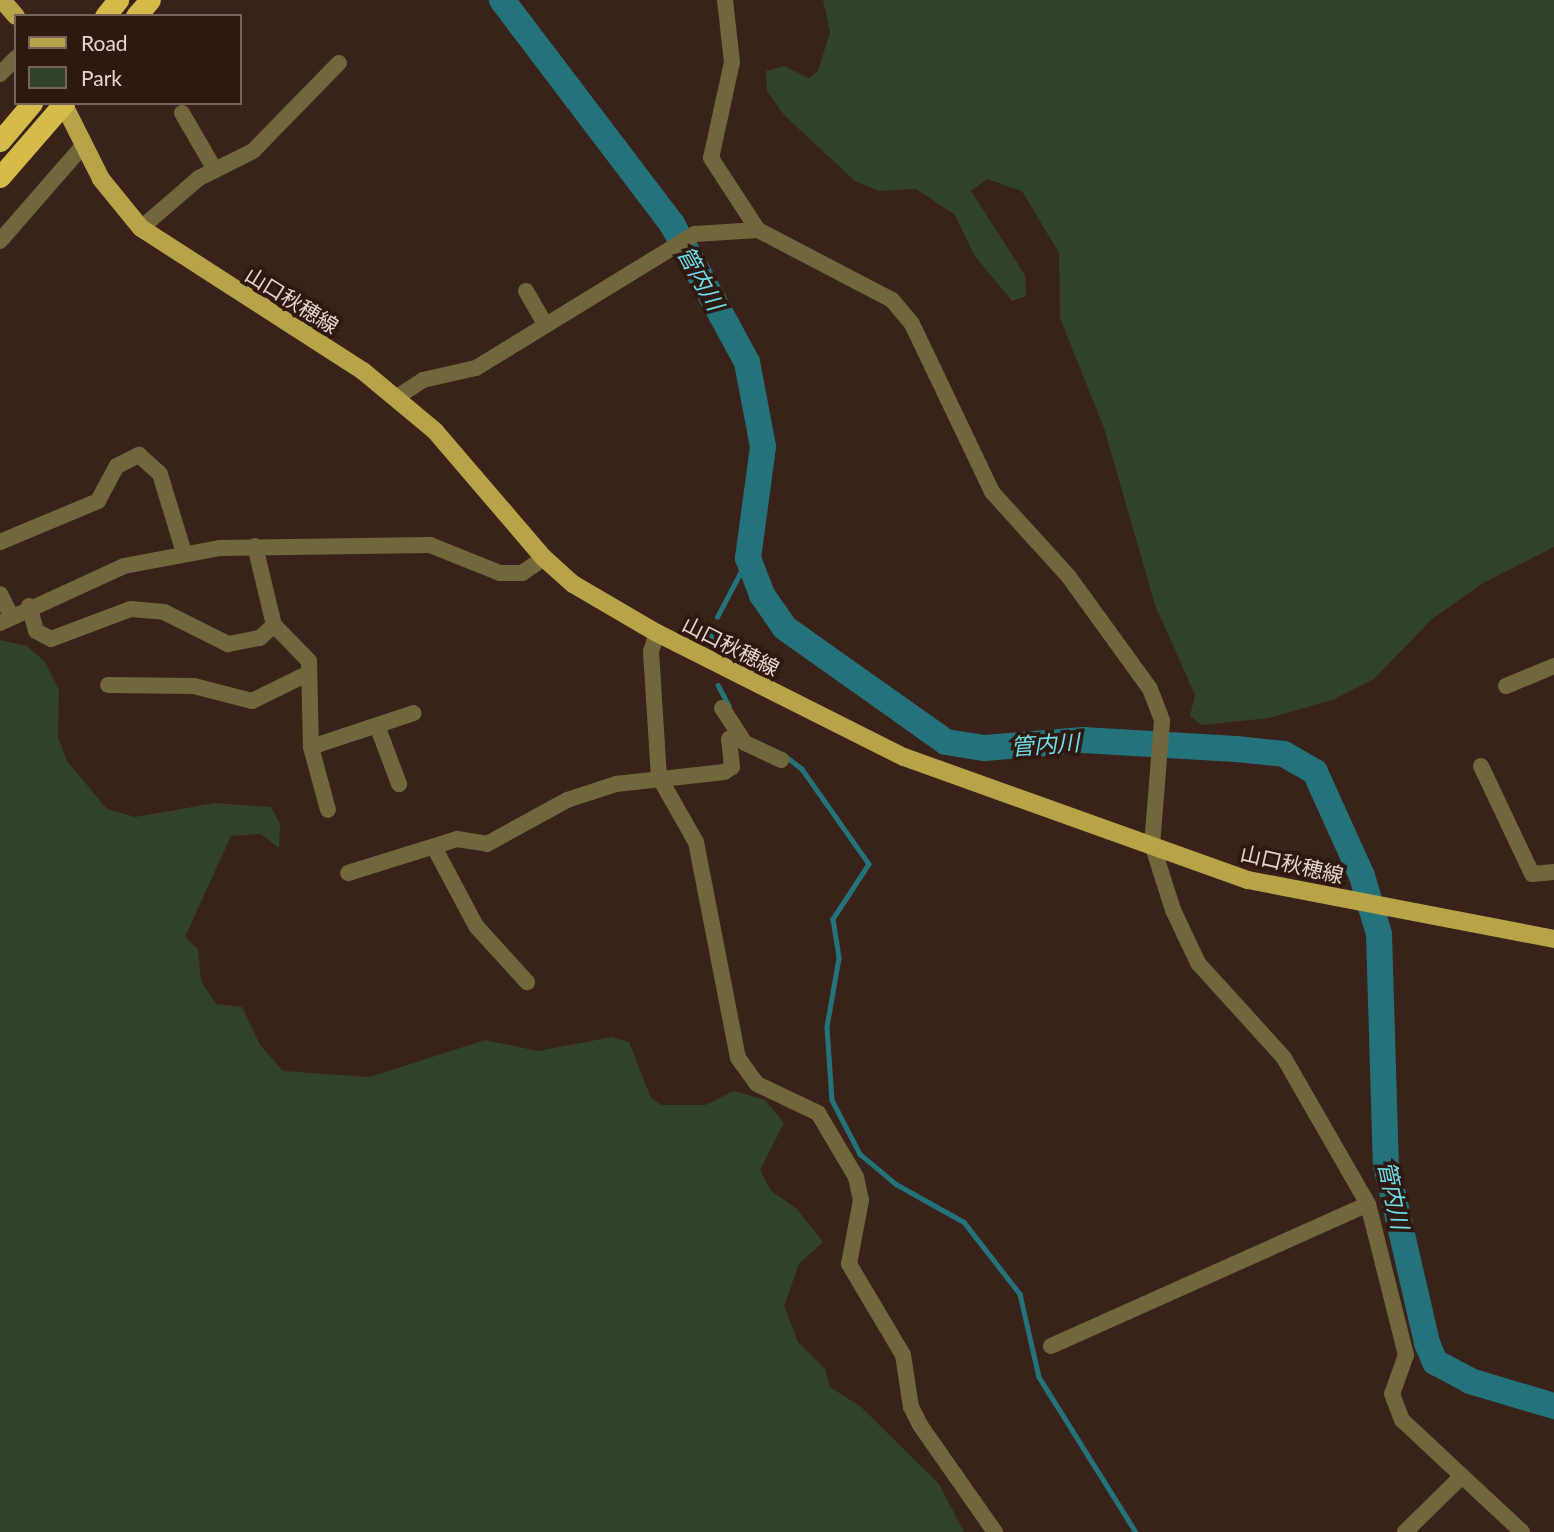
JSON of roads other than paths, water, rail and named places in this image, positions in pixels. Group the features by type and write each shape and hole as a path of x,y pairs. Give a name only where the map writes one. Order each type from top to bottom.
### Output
{"highway":[{"path":"107,14 118,0"},
{"path":"138,14 150,0"},
{"path":"0,141 30,105"},
{"path":"0,177 59,109"}],"main road":[{"path":"2,0 14,14"},
{"name":"山口秋穂線","path":"59,109 141,228 397,397 435,431 544,558 573,584 657,633 904,757 1248,880 1554,939"}],"street":[{"path":"725,0 730,83 709,150 758,230 892,300 912,324 992,492 1069,578 1150,689 1161,735 1152,844 1198,963 1284,1058 1368,1204 1406,1355 1392,1394 1420,1443 1462,1476 1521,1532"},
{"path":"0,74 14,60"},
{"path":"141,228 175,195 215,170 253,151 339,63"},
{"path":"182,113 215,170"},
{"path":"0,242 83,146"},
{"path":"397,397 423,380 476,368 695,234 758,230"},
{"path":"526,291 545,324"},
{"path":"0,542 98,500 117,466 139,455 154,463 184,552"},
{"path":"0,594 5,620 29,606 124,566 184,552 255,546 334,551 430,545 500,573 522,573 544,558"},
{"path":"255,546 274,625 309,662 305,675 311,747 328,810"},
{"path":"29,606 36,631 51,639 131,609 164,612 228,644 260,638 274,625"},
{"path":"657,633 650,651 659,777 696,842 738,1058 757,1084 818,1113 844,1154 861,1200 849,1264 903,1355 911,1407 920,1425 995,1532"},
{"path":"1506,686 1554,666"},
{"path":"108,685 194,686 253,701 305,675"},
{"path":"722,708 737,735 781,760"},
{"path":"311,747 377,728 414,713"},
{"path":"377,728 399,785"},
{"path":"348,873 457,839 487,844 567,800 659,777 724,772 732,767 729,739 737,735"},
{"path":"1481,766 1532,874 1554,872"},
{"path":"434,847 476,926 527,982"},
{"path":"1051,1346 1368,1204"},
{"path":"1405,1532 1462,1476"}],"waterway":[{"name":"管内川","path":"502,0 672,224 747,362 763,447 748,558 762,595 785,628 946,742 985,748 1083,740 1236,749 1284,754 1315,772 1362,876 1379,934 1386,1165 1427,1343 1435,1362 1470,1381 1554,1406"},
{"path":"717,617 748,558"},
{"path":"711,632 712,645"},
{"path":"718,685 729,706"},
{"path":"783,754 802,769 869,864 833,919 839,958 827,1027 832,1100 860,1154 896,1184 964,1222 1020,1294 1039,1377 1136,1532"}]}
